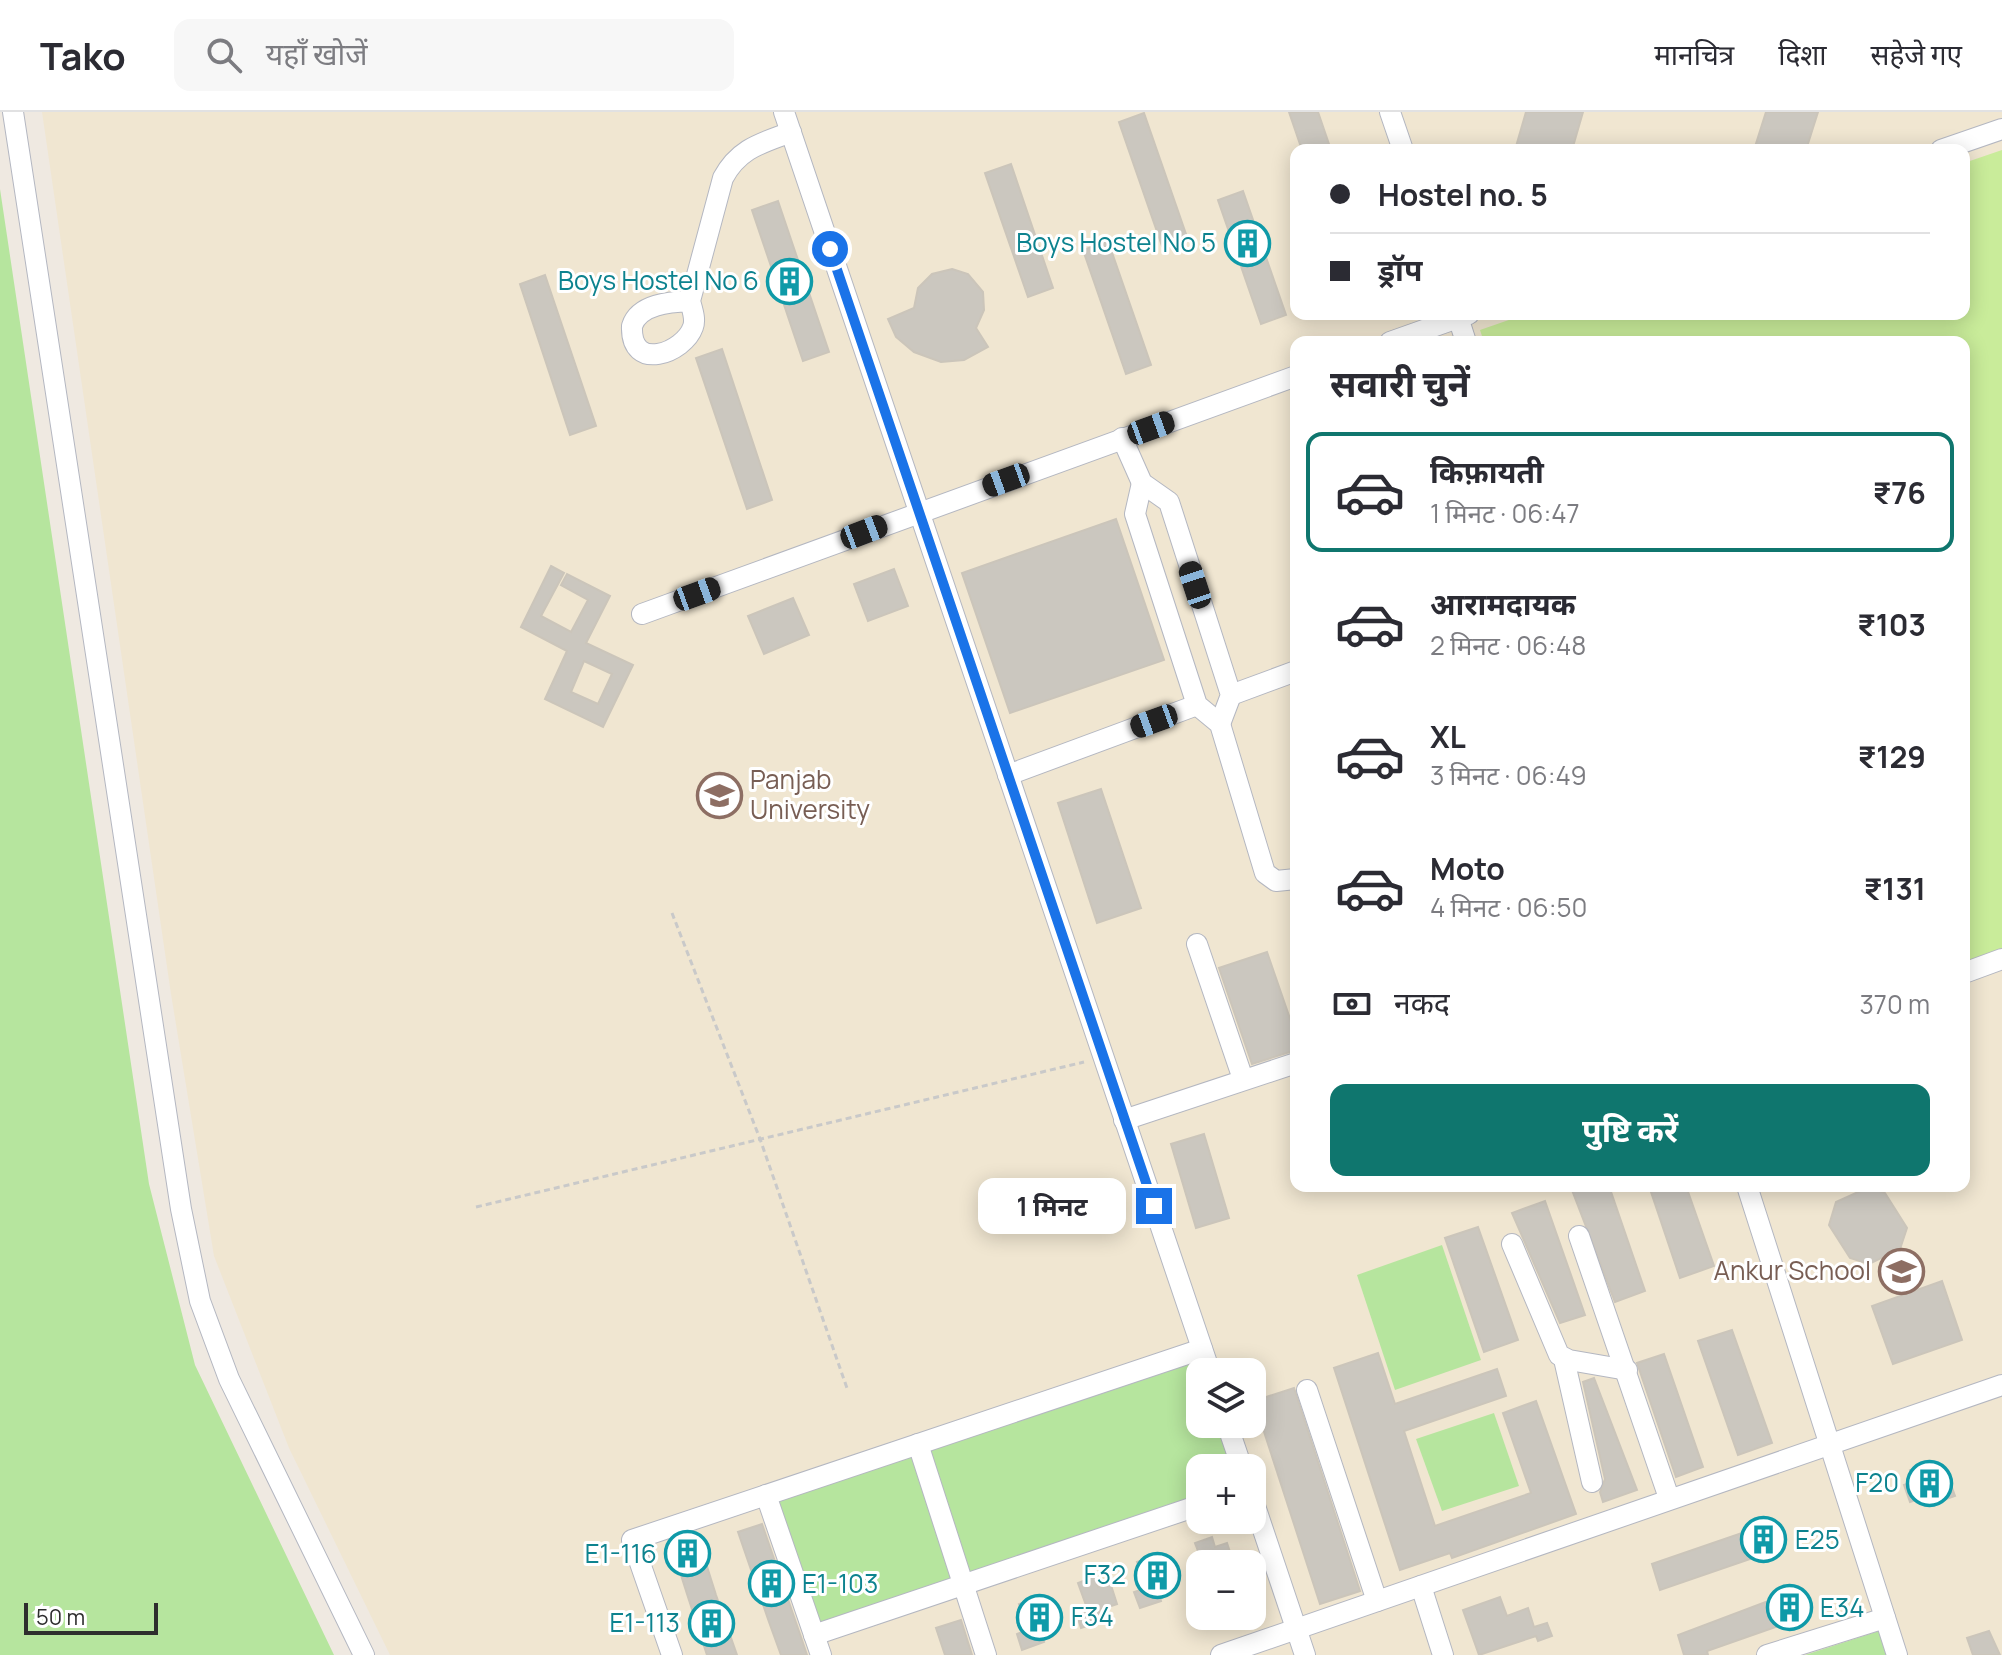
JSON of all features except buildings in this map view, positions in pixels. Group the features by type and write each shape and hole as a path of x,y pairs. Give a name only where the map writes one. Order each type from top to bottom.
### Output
{"street":[{"path":"13,112 181,1209 200,1301 229,1379 364,1655"},
{"path":"784,112 1205,1358"},
{"path":"1390,112 1401,144"},
{"path":"1958,144 2002,129"},
{"path":"690,301 723,178 732,161 746,149 791,132"},
{"path":"1406,336 1448,320"},
{"path":"642,614 1290,378"},
{"path":"1122,438 1142,483 1169,502 1231,695 1220,724"},
{"path":"1142,483 1135,514 1197,705 1220,724 1265,873 1276,881 1290,880"},
{"path":"1231,695 1290,673"},
{"path":"1008,775 1197,705"},
{"path":"1197,944 1243,1079"},
{"path":"1970,971 2002,959"},
{"path":"1124,1120 1290,1065"},
{"path":"1749,1192 1897,1655"},
{"path":"1579,1236 1669,1498"},
{"path":"1512,1244 1557,1350 1564,1359 1592,1482"},
{"path":"672,1655 632,1540 1202,1349"},
{"path":"1564,1359 1627,1370"},
{"path":"1221,1655 2002,1385"},
{"path":"1307,1390 1377,1601"},
{"path":"918,1444 986,1655"},
{"path":"766,1495 821,1655"},
{"path":"814,1635 1186,1510"},
{"path":"1264,1534 1305,1655"},
{"path":"1421,1586 1443,1655"},
{"path":"1767,1655 1885,1618"}],"path":[{"path":"672,913 760,1139 848,1391"},
{"path":"476,1207 1103,1057"}],"shaded area":[{"name":"Panjab University","path":"42,112 2002,112 2002,1655 390,1655 289,1448 214,1256 171,994"}],"green space":[{"path":"2002,150 2002,948 1970,960 1970,336 1482,336 1480,330 1509,320 1970,320 1970,161"},
{"path":"0,189 149,1184 195,1365 334,1655 0,1655"},
{"path":"1442,1245 1481,1360 1395,1390 1357,1275"},
{"path":"1186,1360 1186,1438 1227,1438 1232,1454 1186,1454 1186,1505 966,1578 924,1447"},
{"path":"1494,1413 1519,1486 1442,1511 1416,1439"},
{"path":"916,1451 957,1581 817,1628 773,1500"},
{"path":"1879,1631 1886,1655 1805,1655"}],"place":[{"name":"Boys Hostel No 5","path":"1247,243"},
{"name":"Boys Hostel No 6","path":"790,281"},
{"name":"Panjab University","path":"719,795"},
{"name":"Ankur School","path":"1902,1271"},
{"name":"F20","path":"1930,1483"},
{"name":"E25","path":"1764,1540"},
{"name":"E1-116","path":"688,1554"},
{"name":"F32","path":"1157,1575"},
{"name":"E1-103","path":"771,1584"},
{"name":"E34","path":"1789,1608"},
{"name":"F34","path":"1040,1617"},
{"name":"E1-113","path":"711,1623"}],"route":[{"path":"830,249 1154,1206"}]}
